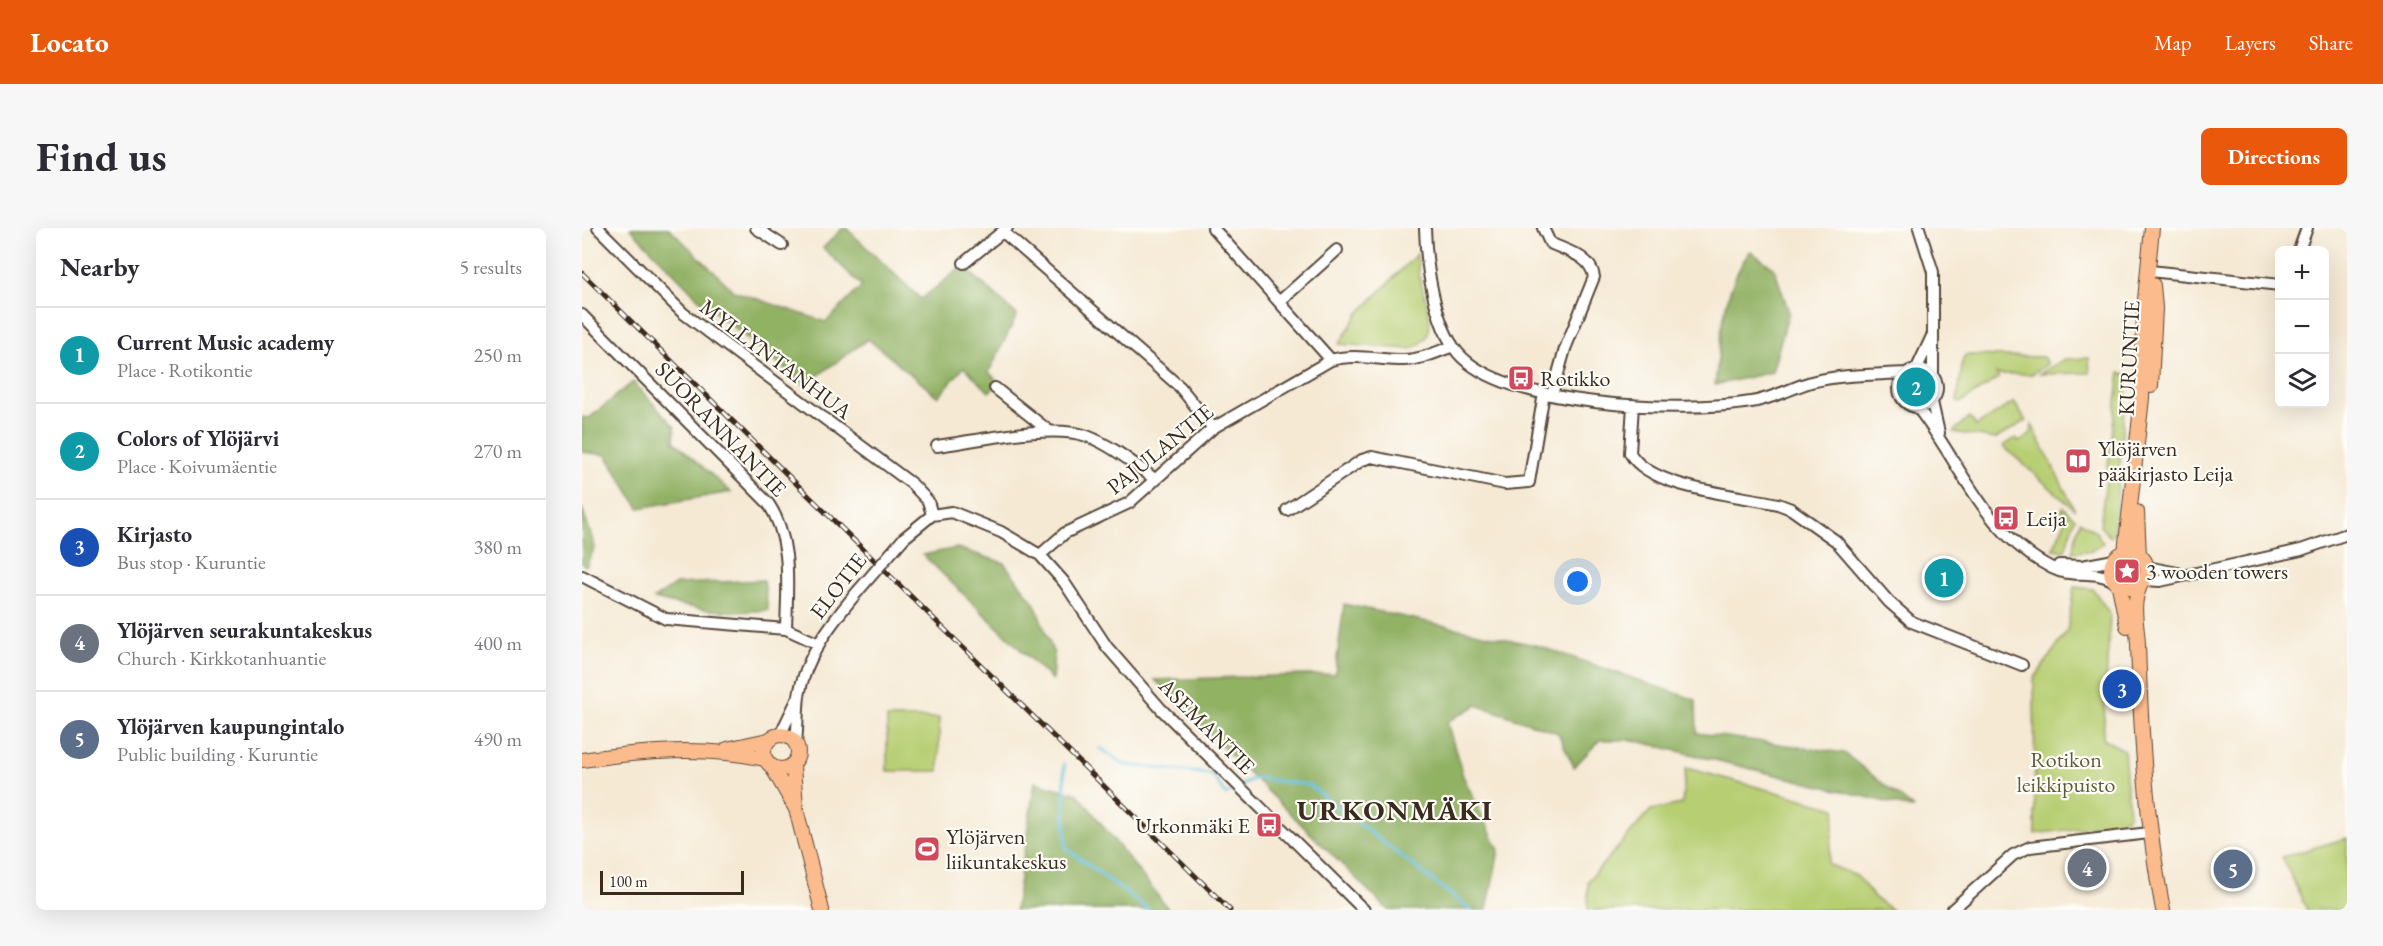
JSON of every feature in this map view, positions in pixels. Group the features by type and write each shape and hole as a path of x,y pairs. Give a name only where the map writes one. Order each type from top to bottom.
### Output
{"main road":[{"name":"KURUNTIE","path":"2152,228 2150,271 2144,310 2134,609 2149,833 2163,910"},
{"name":"KURUNTIE","path":"2135,567 2111,571 2117,584 2138,681"},
{"path":"2117,584 2130,589 2135,567"},
{"path":"582,760 660,751 720,751 789,736 796,742 798,757 793,766 796,809 822,910"},
{"path":"774,738 765,746 769,763 796,809"},
{"path":"720,751 769,763 783,770 793,766"}],"street":[{"name":"MYLLYNTANHUA","path":"598,228 683,313 912,484 928,501 932,515"},
{"path":"756,228 782,245"},
{"path":"1213,228 1331,360"},
{"path":"1425,228 1430,286 1453,346 1474,368 1548,394 1575,400 1684,406 1753,402 1811,382 1839,376 1905,373 1917,368 1933,333"},
{"path":"1287,510 1362,460 1372,457 1505,484 1528,482 1548,394 1594,277 1592,266 1586,260 1550,243 1543,228"},
{"path":"1920,228 1933,272 1933,375 1937,392 1932,402 1940,436"},
{"path":"2300,246 2307,228"},
{"path":"964,263 1005,230 1180,387 1213,428"},
{"path":"1279,302 1337,250"},
{"path":"2150,271 2275,284"},
{"name":"SUORANNANTIE","path":"582,315 768,503 778,517 787,555 786,629"},
{"name":"PAJULANTIE","path":"1040,555 1065,533 1129,503 1213,428 1331,360 1352,356 1404,360 1421,358 1453,346"},
{"path":"1917,368 1933,375"},
{"path":"1899,388 1905,373"},
{"path":"1870,375 1899,388 1906,403 1917,407 1940,436 1966,485 1984,509 2017,545 2061,572 2096,573 2117,584"},
{"path":"995,388 1049,431"},
{"path":"1917,407 1932,402"},
{"path":"1634,405 1630,453 1641,468 1673,482 1778,504 1791,509 1836,541 1889,602 1912,622 2022,665"},
{"path":"937,446 1049,431 1071,432 1100,442 1156,480"},
{"path":"932,515 943,512 960,514 1001,532 1040,555"},
{"name":"ELOTIE","path":"796,742 799,697 808,666 819,644 858,591 904,538 932,515"},
{"path":"2041,561 2082,566 2135,567 2160,581 2301,550 2347,534"},
{"name":"ASEMANTIE","path":"1040,555 1064,582 1107,647 1161,709 1364,910"},
{"path":"582,576 666,619 786,629 819,644"},
{"name":"ELOTIE","path":"774,738 799,697"},
{"path":"1953,910 2013,855 2030,847 2149,833"}],"green space":[{"path":"630,228 669,228 734,291 826,322 862,286 823,248 843,228 846,228 921,299 963,266 1017,315 989,372 999,383 989,392 964,367 938,397 868,339 805,385 699,299"},
{"path":"1750,251 1774,268 1789,312 1772,372 1715,385 1721,332 1728,299 1740,266"},
{"path":"1417,254 1419,275 1430,319 1427,337 1410,349 1339,344 1358,314"},
{"path":"1967,355 2043,357 2048,364 2032,374 1996,374 1999,378 1960,403 1957,401 1963,359"},
{"path":"2089,358 2090,373 2039,374 2065,359"},
{"path":"2120,372 2127,375 2114,534 2110,537 2100,526"},
{"path":"633,382 675,427 674,441 731,492 639,508 606,455 582,452 582,417 589,418"},
{"path":"2014,402 2026,421 1995,439 1953,432 1970,417 1976,426"},
{"path":"2032,425 2075,510 2003,446 2016,438 2019,442 2031,434"},
{"path":"2063,507 2075,518 2065,551 2053,549 2067,517 2061,511"},
{"path":"582,508 595,547 586,566 582,564"},
{"path":"2080,521 2097,533 2103,543 2091,551 2072,552"},
{"path":"957,548 1004,563 1035,604 1054,654 1052,680 923,555"},
{"path":"764,580 768,610 739,612 711,610 654,599 676,584"},
{"name":"Rotikon leikkipuisto","path":"2074,587 2093,589 2110,614 2103,739 2124,750 2129,815 2119,823 2035,834 2034,679 2067,631"},
{"path":"1344,604 1539,646 1696,700 1697,733 1844,753 1915,809 1633,740 1600,740 1574,767 1558,733 1477,705 1447,722 1463,776 1499,850 1487,910 1388,910 1155,680 1335,674"},
{"path":"887,718 939,718 939,771 887,771"},
{"path":"1686,768 1836,808 1828,864 1857,876 1875,898 1892,910 1588,910 1588,881 1651,810 1682,804"},
{"path":"1035,782 1078,794 1169,910 1015,910"},
{"path":"2347,838 2347,910 2307,910 2282,857"}],"waterway":[{"path":"1100,748 1125,765 1212,774 1226,795 1254,778 1309,785 1471,910"},
{"path":"1064,764 1066,848 1149,910"}],"railway":[{"path":"582,273 1230,910"}],"place":[{"name":"Rotikko","path":"1521,378"},
{"name":"Colors of Ylöjärvi","path":"1916,387"},
{"name":"Ylöjärven pääkirjasto Leija","path":"2078,461"},
{"name":"Leija","path":"2006,518"},
{"name":"3 wooden towers","path":"2127,571"},
{"name":"Current Music academy","path":"1944,578"},
{"name":"Kirjasto","path":"2122,689"},
{"name":"Urkonmäki E","path":"1269,825"},
{"name":"Ylöjärven liikuntakeskus","path":"927,849"},
{"name":"Ylöjärven seurakuntakeskus","path":"2087,868"},
{"name":"Ylöjärven kaupungintalo","path":"2233,869"}],"district":[{"name":"URKONMÄKI","path":"1395,810"}]}
